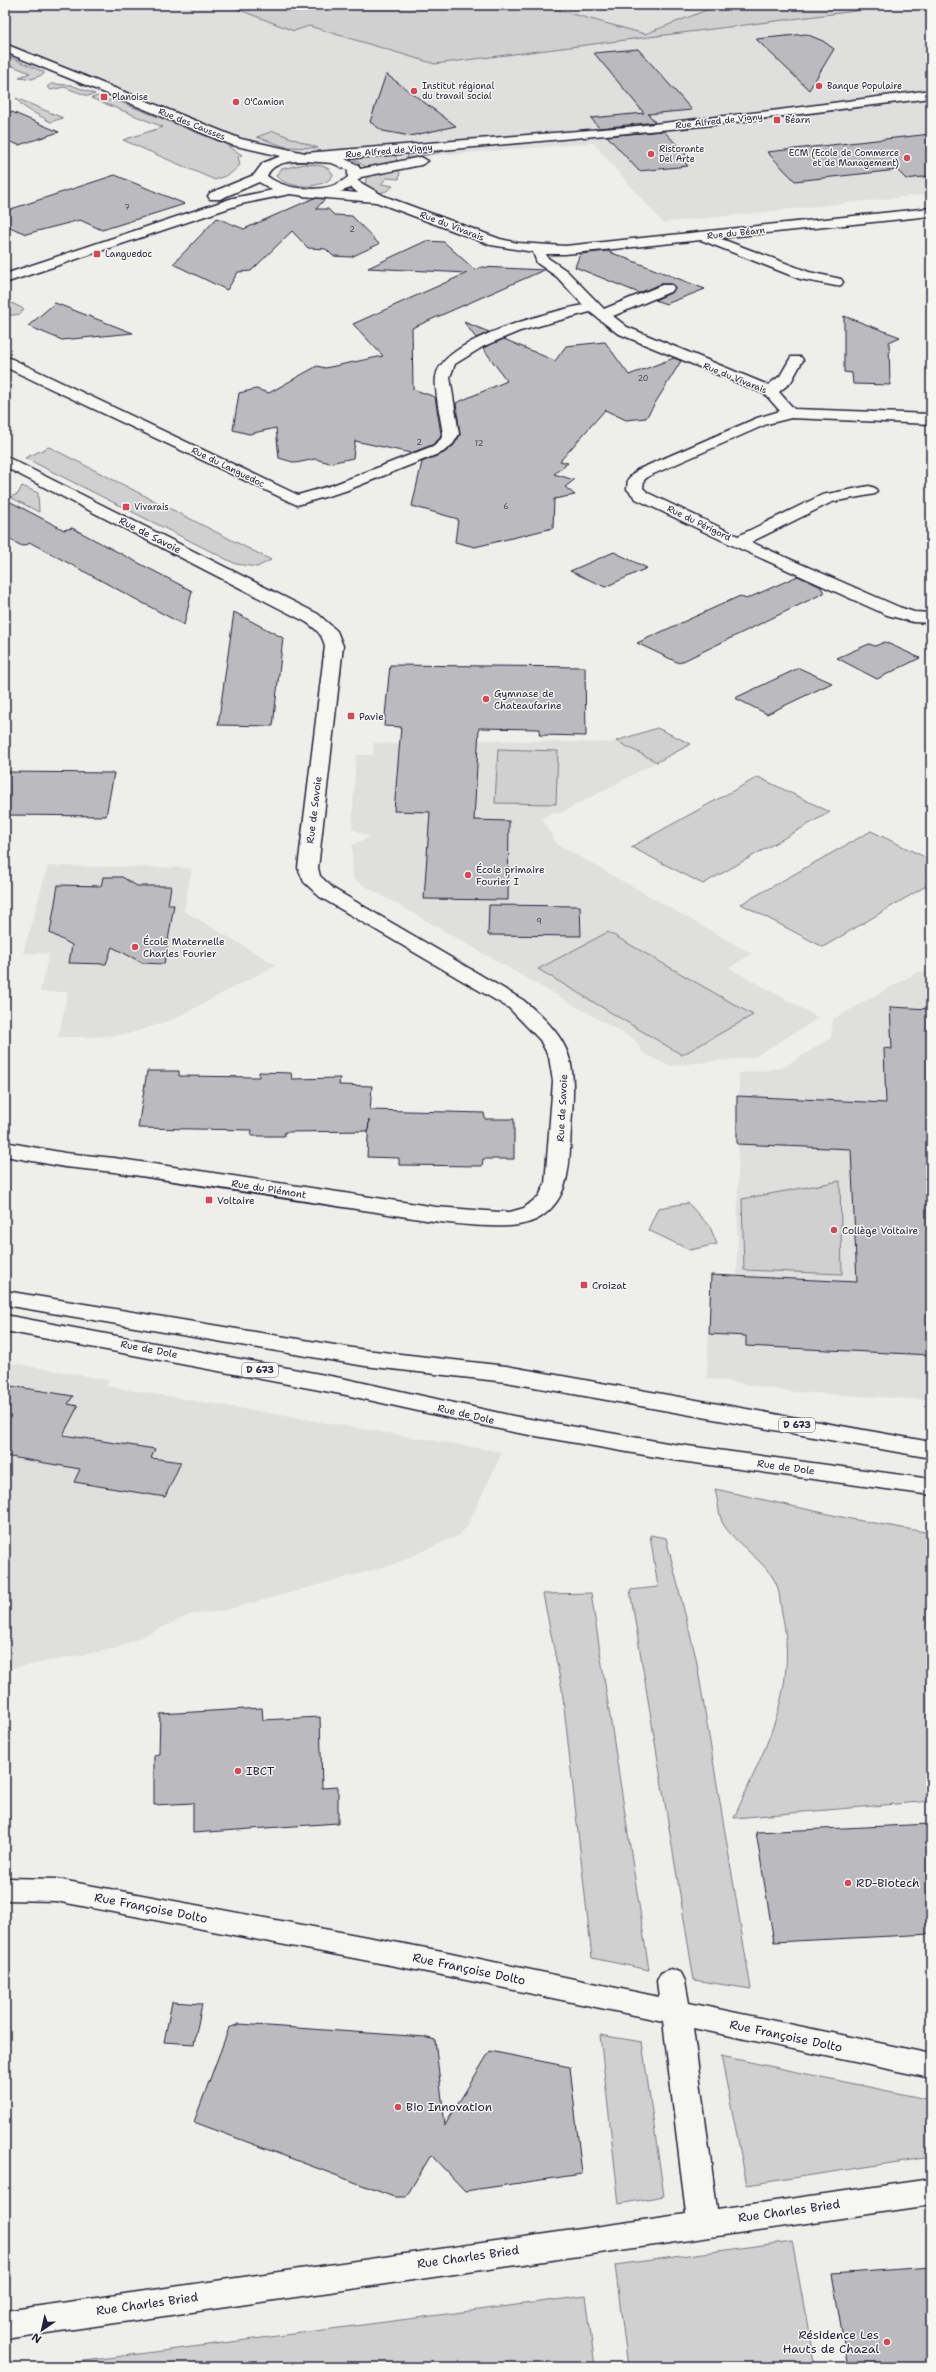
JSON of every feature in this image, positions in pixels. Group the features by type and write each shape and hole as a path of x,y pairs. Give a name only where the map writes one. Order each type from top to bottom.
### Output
{"street":[{"name":"Rue des Causses","path":"5,42 36,60"},
{"name":"Rue des Causses","path":"5,48 237,142 305,157"},
{"name":"Rue Alfred de Vigny","path":"321,157 530,140 797,112 931,94"},
{"name":"Rue Alfred de Vigny","path":"302,192 330,189 353,178 530,140"},
{"name":"Rue des Causses","path":"237,142 254,156 260,174"},
{"path":"5,266 220,194 260,174 277,161 305,157 321,157"},
{"name":"Rue du Vivarais","path":"321,157 346,163 353,168 353,178 363,191 379,199 496,242 542,250 539,253 542,260 562,274 598,311 622,330 770,391 790,413"},
{"path":"260,174 264,183 287,191"},
{"path":"5,279 238,201 287,191 302,192"},
{"name":"Rue du Vivarais","path":"302,192 379,199"},
{"name":"Rue du Béarn","path":"542,250 565,250 931,212"},
{"path":"704,236 805,276 836,282"},
{"path":"598,311 667,288"},
{"name":"Rue du Languedoc","path":"5,361 297,500 339,488 413,460 438,449 448,441 451,434 443,377 449,362 478,343 515,328 570,312 598,311"},
{"path":"770,391 786,379 796,360"},
{"path":"790,413 931,419"},
{"name":"Rue du Périgord","path":"790,413 762,421 653,468 636,479 635,489 642,496 738,542 893,610 913,617 931,618"},
{"name":"Rue de Savoie","path":"5,461 312,618 324,627 331,635 334,646 308,868 311,878 327,893 516,1004 547,1032 558,1050 564,1067 558,1162 556,1184 553,1192 544,1204 532,1213"},
{"path":"738,542 828,498 868,491"},
{"name":"Rue du Piémont","path":"5,1148 65,1160 114,1165 436,1214 511,1219 532,1213"},
{"name":"D 673","path":"5,1298 365,1358 506,1374 931,1450"},
{"name":"Rue de Dole","path":"5,1323 346,1387 513,1424 673,1452 931,1487"},
{"name":"Rue Françoise Dolto","path":"5,1889 64,1892 442,1963 931,2066"},
{"path":"671,1981 703,2223"},
{"name":"Rue Charles Bried","path":"5,2325 703,2223 931,2192"}],"shaded area":[{"path":"5,5 931,5 931,194 663,223 593,143 292,167 5,45"},
{"path":"227,5 540,5 645,34 720,5 903,5 435,64 309,26 294,31"},
{"path":"5,55 44,72 44,74 32,79 19,77 30,73 5,63"},
{"path":"51,84 71,85 95,94 88,96 64,87 51,90 47,87"},
{"path":"97,96 107,101 113,99 225,144 242,155 238,156 240,165 230,174 215,180 123,140 163,127 91,98"},
{"path":"16,98 63,118 50,122 27,109"},
{"path":"273,131 318,148 286,147 257,137"},
{"path":"454,149 408,159 407,152"},
{"path":"395,153 397,162 368,168 351,158"},
{"path":"305,164 325,167 331,171 333,175 329,180 322,183 306,186 288,183 276,176 281,169"},
{"path":"396,170 400,172 399,179 387,178 381,184 393,186 386,191 374,192 365,184 366,179 375,174"},
{"path":"5,300 24,309 20,314 5,316"},
{"path":"49,447 271,560 257,567 236,564 25,458"},
{"path":"22,486 38,493 39,512 10,497 18,494"},
{"path":"657,728 691,744 657,762 616,741"},
{"path":"400,738 612,743 616,741 657,762 559,814 553,812 542,819 557,844 752,954 729,968 819,1018 754,1057 669,1066 643,1053 635,1040 353,879 352,845 370,837 352,829 356,755 373,755 374,743 399,744"},
{"path":"498,749 558,751 556,804 495,803"},
{"path":"758,777 830,812 703,884 631,847"},
{"path":"871,831 931,860 931,883 823,947 741,904"},
{"name":"École Maternelle Charles Fourier","path":"48,866 192,868 184,911 276,965 172,1020 128,1034 94,1037 58,1037 68,992 40,992 49,954 23,953"},
{"path":"608,932 753,1015 682,1055 538,969"},
{"name":"Collège Voltaire","path":"918,972 931,972 931,1400 793,1392 707,1378 711,1275 737,1276 739,1073 782,1068 831,1038 833,1019"},
{"path":"840,1181 842,1274 744,1270 742,1199"},
{"path":"688,1203 710,1227 717,1244 690,1250 648,1230 658,1208"},
{"path":"5,1362 109,1380 106,1386 502,1452 467,1527 459,1535 392,1565 218,1612 192,1614 117,1648 9,1669 5,1668"},
{"path":"715,1489 851,1519 931,1533 931,1801 734,1818 757,1768 776,1719 786,1668 786,1641 776,1583 757,1559 727,1530 722,1522"},
{"path":"650,1535 666,1538 696,1658 751,1989 694,1980 630,1590 658,1587"},
{"path":"591,1593 649,1970 592,1958 562,1689 543,1594"},
{"path":"600,2035 642,2042 664,2196 619,2204"},
{"path":"721,2056 931,2100 931,2157 747,2185"},
{"path":"792,2241 815,2367 628,2367 615,2265"},
{"path":"586,2296 595,2367 38,2367"}],"building":[{"path":"806,34 823,41 834,49 809,90 756,39"},
{"path":"638,49 692,110 648,114 655,122 599,128 591,118 644,113 594,53"},
{"path":"386,74 456,126 410,136 383,131 370,122"},
{"path":"5,109 59,132 19,145 5,140"},
{"path":"664,131 688,157 681,158 688,166 639,171 607,136"},
{"path":"931,134 931,176 906,179 897,170 795,181 767,152"},
{"path":"115,175 185,204 102,230 80,220 26,234 5,225 5,211"},
{"path":"314,198 325,199 316,209 328,209 334,215 352,216 379,244 351,257 333,256 326,249 308,248 292,231 251,271 238,272 227,290 173,264 217,218 244,229"},
{"path":"426,241 444,242 475,270 481,267 544,270 412,328 413,389 435,397 441,434 440,438 432,445 411,453 355,441 353,458 330,463 315,459 296,463 279,458 276,428 249,434 233,430 239,393 256,389 269,393 317,366 325,368 383,356 353,324 467,273 368,268"},
{"path":"607,251 705,289 666,304 655,300 673,292 675,287 672,284 661,284 639,293 575,267 580,254"},
{"path":"55,303 133,333 62,340 28,326"},
{"path":"844,316 900,337 889,342 890,385 853,384 852,373 844,372"},
{"path":"464,322 489,332 476,338"},
{"path":"504,339 555,361 566,346 605,342 629,375 674,358 681,361 646,418 626,420 605,410 560,461 568,463 554,474 574,480 565,487 575,495 554,499 553,528 475,547 455,542 458,519 412,506 422,462 444,453 454,445 460,435 456,403 507,381 483,348"},
{"path":"5,499 64,530 72,528 192,591 184,625 31,543 22,546 5,537"},
{"path":"614,552 647,568 605,587 570,571"},
{"path":"798,576 821,587 824,593 679,663 637,643 740,596 746,599"},
{"path":"234,612 283,638 273,726 218,725"},
{"path":"885,642 920,658 877,679 837,658 869,644 875,646"},
{"path":"390,665 585,667 586,736 539,735 540,729 479,728 474,820 509,821 508,900 424,899 430,812 394,811 401,727 384,726"},
{"path":"799,668 832,683 767,714 735,698"},
{"path":"5,772 114,773 106,816 5,815"},
{"path":"103,877 122,877 137,886 171,886 168,905 174,905 164,964 143,963 112,947 106,964 69,963 72,945 50,933 58,885 101,886"},
{"path":"489,905 580,906 581,936 488,935"},
{"path":"890,1007 931,1009 931,1355 746,1346 746,1336 709,1334 711,1275 857,1282 851,1149 737,1144 737,1096 886,1103 884,1048 892,1049"},
{"path":"147,1071 179,1071 179,1076 259,1077 259,1072 291,1073 292,1079 340,1078 339,1085 372,1086 370,1110 484,1113 485,1119 514,1119 514,1159 483,1159 482,1166 399,1165 399,1158 367,1157 369,1119 368,1131 285,1132 284,1136 251,1136 252,1130 138,1128"},
{"path":"5,1385 73,1396 68,1404 78,1406 63,1435 155,1449 151,1458 181,1462 165,1497 74,1482 80,1469 5,1456"},
{"name":"IBCT","path":"262,1708 263,1720 320,1717 322,1788 338,1787 338,1823 193,1833 193,1803 154,1805 154,1755 159,1754 160,1714"},
{"name":"RD-Biotech","path":"931,1824 931,1934 774,1942 756,1832"},
{"path":"172,2002 202,2004 194,2044 164,2042"},
{"path":"239,2024 425,2037 435,2040 445,2125 490,2051 570,2067 582,2174 465,2191 431,2155 406,2197 394,2197 194,2122 229,2028"},
{"name":"Résidence Les Hauts de Chazal","path":"931,2267 931,2367 848,2367 832,2274"}],"place":[{"name":"Banque Populaire","path":"819,86"},
{"name":"Institut régional du travail social","path":"414,91"},
{"name":"Planoise","path":"104,97"},
{"name":"O'Camion","path":"236,102"},
{"name":"Béarn","path":"777,120"},
{"name":"Ristorante Del Arte","path":"651,154"},
{"name":"ECM (Ecole de Commerce et de Management)","path":"907,158"},
{"name":"Languedoc","path":"97,254"},
{"name":"Vivarais","path":"126,507"},
{"name":"Gymnase de Chateaufarine","path":"486,699"},
{"name":"Pavie","path":"351,716"},
{"name":"École primaire Fourier I","path":"468,875"},
{"name":"École Maternelle Charles Fourier","path":"135,947"},
{"name":"Voltaire","path":"209,1200"},
{"name":"Collège Voltaire","path":"834,1230"},
{"name":"Croizat","path":"584,1285"},
{"name":"IBCT","path":"238,1771"},
{"name":"RD-Biotech","path":"848,1883"},
{"name":"Bio Innovation","path":"398,2107"},
{"name":"Résidence Les Hauts de Chazal","path":"887,2342"}]}
